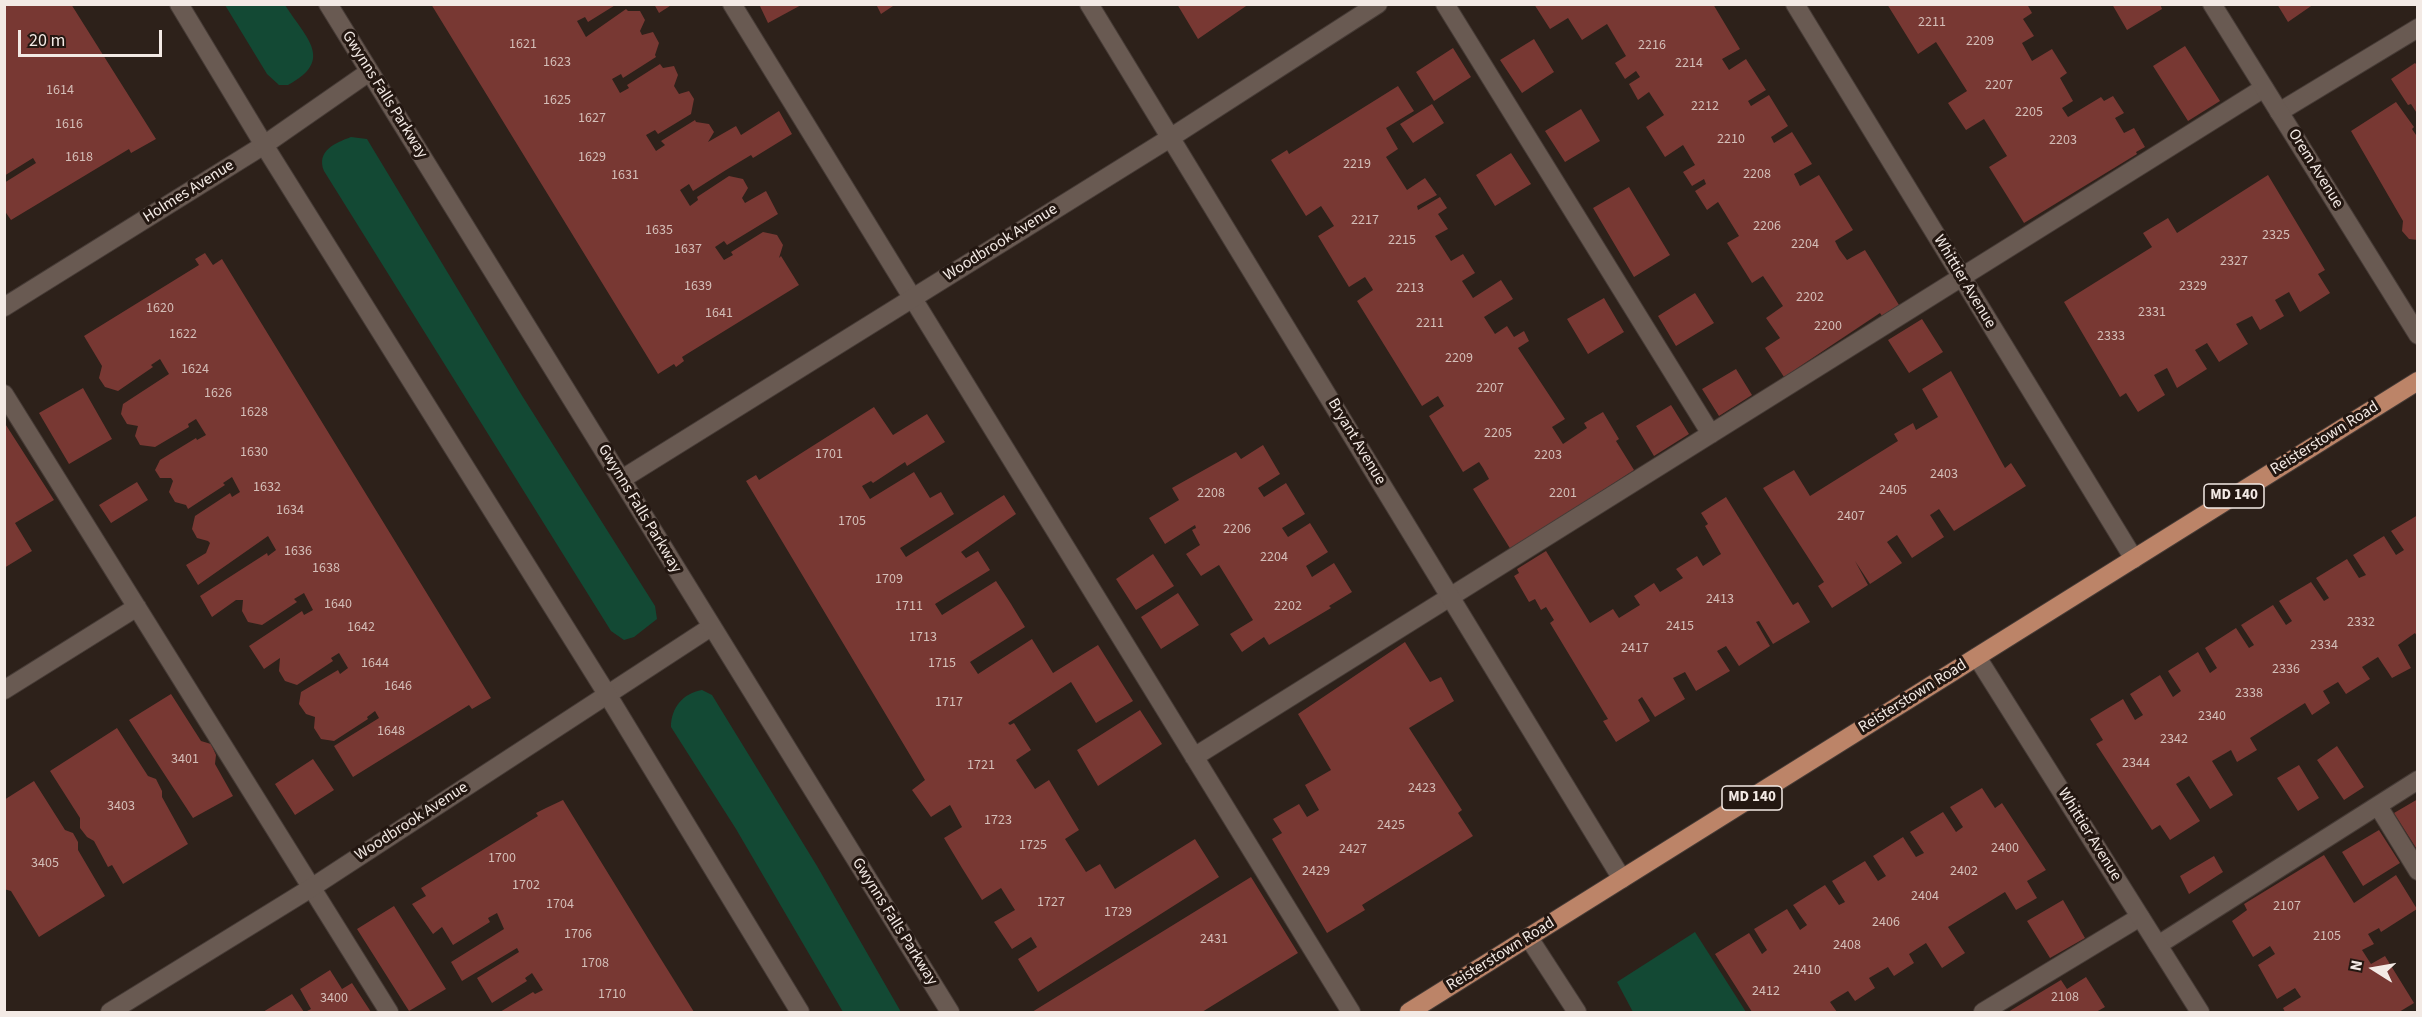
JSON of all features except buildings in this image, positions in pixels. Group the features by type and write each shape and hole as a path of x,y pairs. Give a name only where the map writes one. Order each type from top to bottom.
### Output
{"main road":[{"name":"Reisterstown Road","path":"1409,1012 2418,381"}],"street":[{"path":"178,4 607,694 800,1012"},
{"name":"Gwynns Falls Parkway","path":"328,4 950,1012"},
{"path":"732,4 1351,1012"},
{"name":"Bryant Avenue","path":"1089,4 1622,879"},
{"name":"Woodbrook Avenue","path":"622,479 1170,138 1378,4"},
{"path":"1445,4 1712,434"},
{"name":"Whittier Avenue","path":"1795,4 2134,559"},
{"name":"Orem Avenue","path":"2212,4 2418,334"},
{"path":"2279,112 2418,28"},
{"name":"Holmes Avenue","path":"4,307 264,145 369,72"},
{"path":"1194,757 2264,88"},
{"path":"4,394 389,1012"},
{"path":"4,690 137,607"},
{"name":"Woodbrook Avenue","path":"110,1012 311,888 711,627"},
{"name":"Whittier Avenue","path":"1977,657 2200,1012"},
{"path":"2158,945 2418,780"},
{"path":"2378,806 2418,871"},
{"path":"1983,1012 2140,917"},
{"path":"1529,938 1577,1012"}],"green space":[{"path":"225,5 285,5 308,38 313,57 310,67 302,76 288,85 279,85 267,74"},
{"path":"351,137 367,139 521,394 655,606 657,619 634,637 624,640 611,631 324,171 323,158 328,149"},
{"path":"702,690 712,695 817,866 901,1012 843,1012 736,829 671,727 673,714 679,702 689,694"},
{"path":"1695,932 1746,1012 1633,1012 1617,982"}]}
